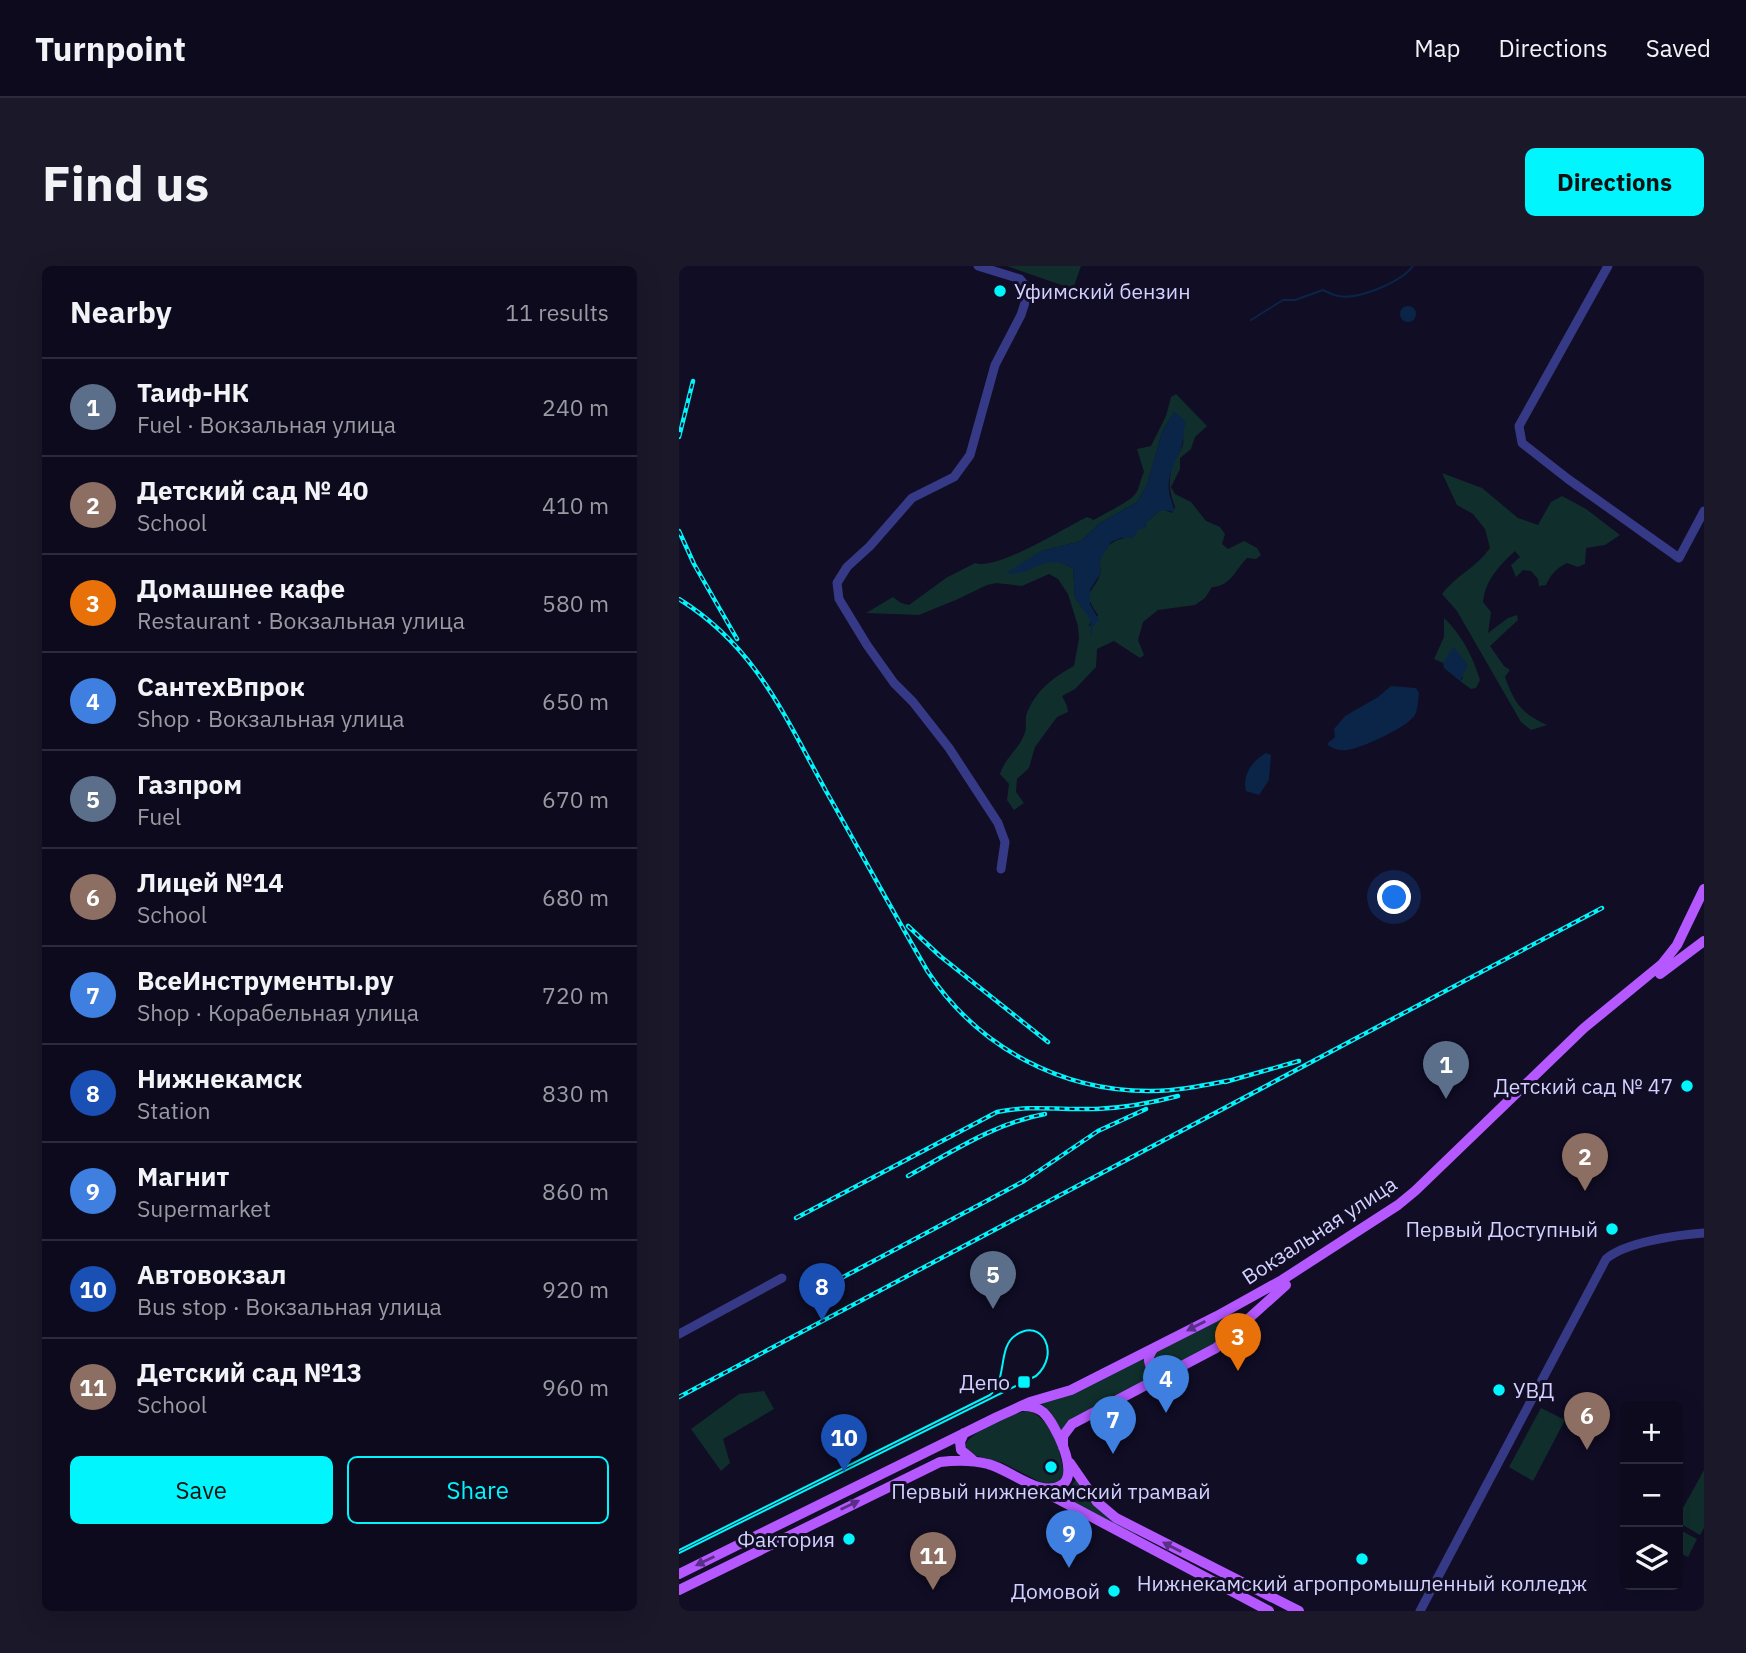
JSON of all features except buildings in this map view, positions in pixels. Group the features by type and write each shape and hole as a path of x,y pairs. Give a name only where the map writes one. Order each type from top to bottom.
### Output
{"main road":[{"name":"Вокзальная улица","path":"679,1574 1019,1407 1071,1390 1217,1315 1354,1235 1415,1191 1584,1028 1662,964 1671,954 1704,889"},
{"name":"Вокзальная улица","path":"1682,933 1688,944 1702,943"},
{"name":"Вокзальная улица","path":"1063,1447 1063,1436 1072,1424 1216,1348 1280,1289 1420,1196 1590,1028 1702,943"},
{"path":"1217,1315 1224,1315 1232,1320 1234,1328 1231,1337"},
{"path":"1156,1346 1149,1354 1150,1367 1157,1373 1170,1372"},
{"path":"1019,1407 1033,1407 1043,1412 1069,1461 1097,1502 1116,1518 1299,1611"},
{"path":"964,1433 960,1442 961,1450 975,1461"},
{"path":"679,1590 930,1466 949,1461 975,1461 999,1467 1269,1611"},
{"path":"1033,1485 1051,1488 1062,1485 1069,1476 1069,1461"}],"street":[{"path":"978,266 1018,278 1029,290 1021,315 995,365 970,455 954,477 912,499 870,546 847,567 837,583 839,600 867,645 894,683 913,702 949,748 997,823 1005,842 1001,869"},
{"path":"1608,266 1519,426 1522,443 1679,558 1704,511"},
{"path":"1420,1611 1606,1259 1614,1253 1641,1244 1704,1233"},
{"path":"679,1334 782,1278"}],"green space":[{"path":"1007,266 1081,266 1073,289"},
{"path":"1176,394 1207,426 1195,437 1191,449 1180,458 1180,469 1171,487 1175,494 1191,502 1206,521 1220,527 1225,534 1222,544 1228,549 1244,541 1257,548 1261,555 1256,559 1247,558 1228,581 1212,587 1205,598 1195,605 1158,610 1143,622 1138,640 1144,655 1140,658 1114,641 1097,649 1096,667 1075,689 1062,696 1068,712 1057,717 1035,747 1029,768 1017,779 1016,792 1024,803 1014,810 1007,800 1009,784 1000,774 1002,768 1023,738 1029,707 1051,681 1074,666 1079,639 1078,626 1068,594 1058,579 1049,574 1022,586 996,583 987,585 919,615 866,613 893,597 909,605 946,578 975,563 985,564 1014,555 1087,517 1094,520 1129,500 1137,491 1144,472 1137,449 1151,446 1166,416 1171,397","holes":["1174,412 1183,440 1170,477 1175,507 1172,513 1161,510 1145,522 1146,527 1138,529 1133,537 1116,541 1104,551 1100,573 1089,596 1098,615 1093,626 1089,626 1091,619 1075,598 1073,568 1060,562 1045,562 1041,551 1081,541 1100,523 1137,502 1147,485 1162,432"]},
{"path":"1442,473 1482,488 1518,518 1538,525 1551,502 1562,496 1586,509 1620,535 1605,545 1586,548 1585,564 1578,567 1567,563 1557,569 1546,585 1539,586 1538,579 1531,571 1523,570 1516,577 1511,565 1520,557 1515,551 1499,567 1484,594 1483,602 1491,612 1488,633 1508,618 1517,615 1518,620 1490,646 1510,670 1505,677 1516,701 1525,712 1547,725 1531,730 1521,722 1457,611 1442,594 1490,548 1485,529 1473,514 1457,505"},
{"path":"1444,618 1470,655 1480,680 1476,688 1471,689 1460,681 1463,678 1449,656 1443,663 1434,659 1444,637"},
{"path":"1220,1320 1227,1320 1230,1327 1224,1337 1213,1345 1171,1367 1160,1368 1155,1363 1156,1352"},
{"path":"1145,1357 1154,1376 1061,1433 1050,1411 1040,1403"},
{"path":"764,1391 774,1409 723,1439 730,1463 721,1471 691,1429 739,1394"},
{"path":"1541,1408 1565,1420 1533,1481 1509,1467"},
{"path":"1029,1411 1044,1421 1061,1456 1064,1474 1059,1481 1051,1484 1042,1483 1003,1463 970,1454 965,1445 968,1440 993,1424"},
{"path":"1704,1470 1704,1528 1700,1535 1683,1525 1683,1508"},
{"path":"1076,1479 1094,1504 1109,1517 1136,1533 1135,1535 1059,1496 1070,1488"},
{"path":"1683,1532 1697,1539 1688,1557 1683,1554"}],"water":[{"path":"1408,306 1414,308 1414,320 1408,322 1402,320 1400,314 1402,308"},
{"path":"1174,412 1186,421 1182,445 1169,479 1174,512 1160,511 1145,522 1146,528 1139,529 1133,538 1121,538 1111,542 1100,560 1100,574 1090,590 1090,604 1099,620 1093,626 1091,638 1090,619 1075,598 1073,568 1053,562 1016,574 1006,573 1041,551 1081,541 1100,523 1137,502 1147,485 1162,432"},
{"path":"1454,647 1468,665 1460,681 1444,668 1443,663"},
{"path":"1391,686 1416,688 1419,693 1416,713 1411,720 1384,736 1347,750 1339,750 1327,744 1335,737 1334,729 1345,716 1378,697"},
{"path":"1266,753 1271,755 1269,780 1259,795 1246,791 1245,779 1249,769"}],"waterway":[{"path":"1251,320 1283,300 1295,300 1323,290 1336,296 1347,297 1368,292 1390,284 1413,266"}],"tram line":[{"path":"679,1550 990,1395 999,1381 1010,1340 1025,1331 1034,1331 1045,1340 1047,1358 1036,1376 679,1553"}],"railway":[{"path":"679,437 693,381"},
{"path":"679,531 694,564 737,639"},
{"path":"679,599 729,639 766,684 928,972 948,999 971,1022 997,1043 1025,1060 1054,1074 1086,1083 1118,1089 1152,1091 1182,1089 1232,1080"},
{"path":"679,1397 1602,908"},
{"path":"908,926 940,956 1048,1042"},
{"path":"1225,1082 1299,1061"},
{"path":"796,1218 997,1112 1034,1108 1117,1108 1178,1096"},
{"path":"832,1283 1024,1181 1098,1131 1146,1109"},
{"path":"908,1176 991,1131 1045,1114"}],"place":[{"name":"Уфимский бензин","path":"1000,291"},
{"name":"Детский сад № 47","path":"1687,1086"},
{"name":"Таиф-НК","path":"1446,1099"},
{"name":"Детский сад № 40","path":"1585,1191"},
{"name":"Первый Доступный","path":"1612,1229"},
{"name":"Газпром","path":"993,1309"},
{"name":"Нижнекамск","path":"822,1321"},
{"name":"Домашнее кафе","path":"1238,1371"},
{"name":"Депо","path":"1024,1382"},
{"name":"УВД","path":"1499,1390"},
{"name":"СантехВпрок","path":"1166,1413"},
{"name":"Лицей №14","path":"1587,1450"},
{"name":"ВсеИнструменты.ру","path":"1113,1454"},
{"name":"Первый нижнекамский трамвай","path":"1051,1467"},
{"name":"Автовокзал","path":"844,1472"},
{"name":"Фактория","path":"849,1539"},
{"name":"Нижнекамский агропромышленный колледж","path":"1362,1559"},
{"name":"Магнит","path":"1069,1568"},
{"name":"Детский сад №13","path":"933,1590"},
{"name":"Домовой","path":"1114,1591"}]}
